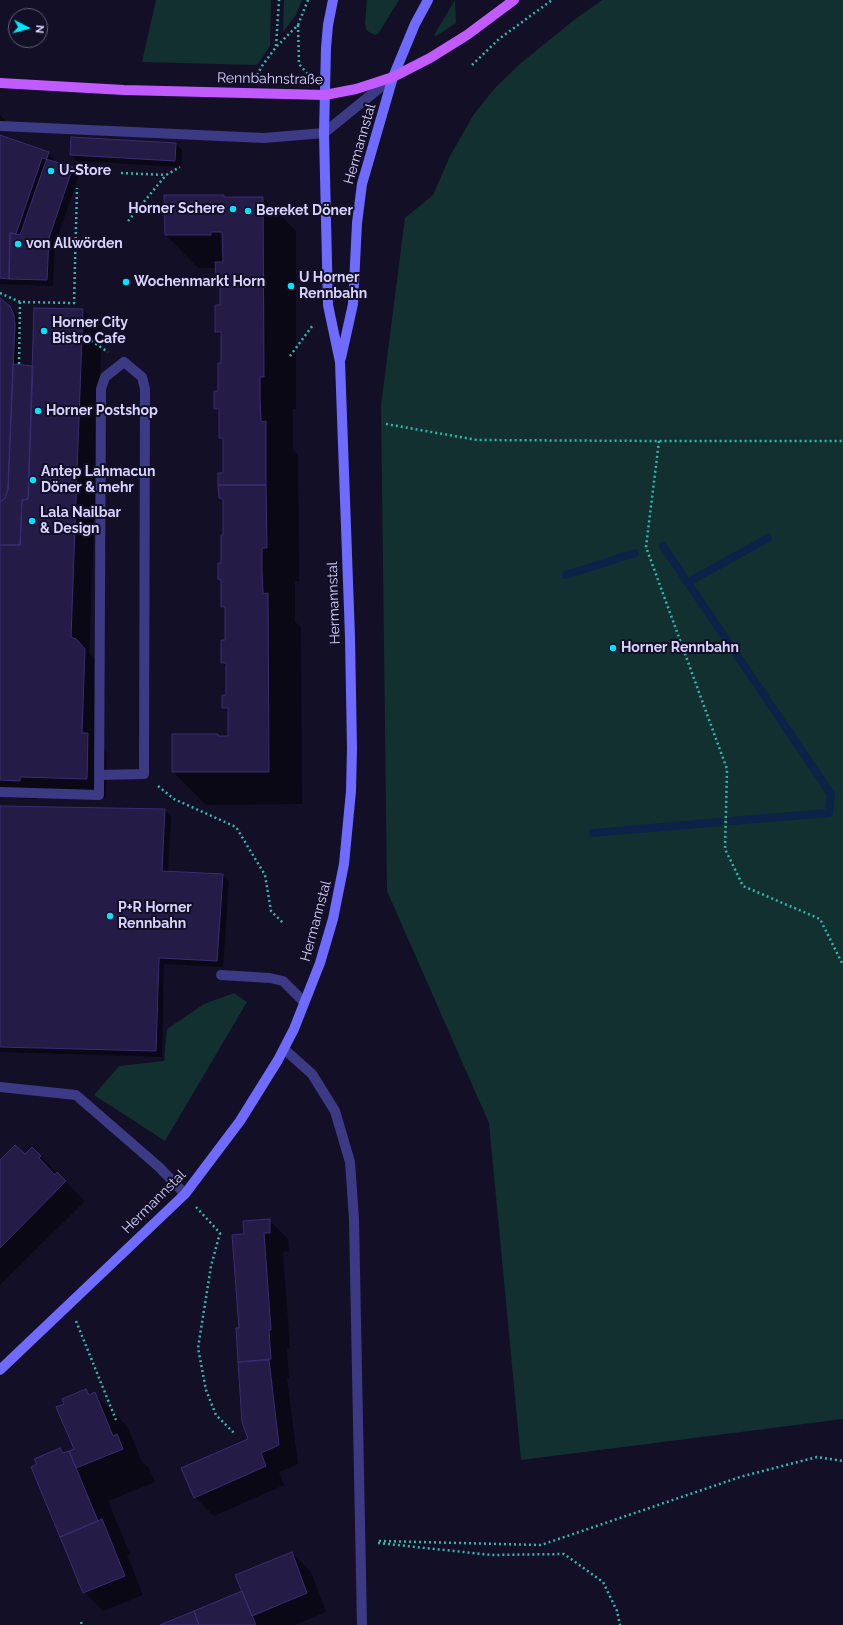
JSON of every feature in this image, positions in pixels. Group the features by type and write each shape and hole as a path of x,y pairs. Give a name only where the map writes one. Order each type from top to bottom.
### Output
{"main road":[{"name":"Rennbahnstraße","path":"0,84 124,90 325,95 356,89 394,77 430,58 467,35 514,0"}],"street":[{"name":"Hermannstal","path":"0,1370 185,1194 240,1121 284,1049 294,1028 320,963 338,900 344,864 351,791 350,644 340,362 328,305 324,133 327,33 334,0"},
{"name":"Hermannstal","path":"340,362 353,304 357,223 361,191 394,77 414,24 428,0"},
{"path":"0,126 264,138 324,133 394,77"},
{"path":"0,792 99,795 99,775 101,389 105,377 124,362 142,377 145,383 144,774 99,775"},
{"path":"221,975 270,978 283,981 304,1002"},
{"path":"284,1049 312,1074 335,1111 350,1162 354,1219 362,1625"},
{"path":"0,1087 76,1095 159,1167 185,1194"}],"path":[{"path":"276,47 279,0"},
{"path":"248,94 262,66 276,47 298,25 308,0"},
{"path":"472,66 499,39 552,0"},
{"path":"128,221 166,175 180,167"},
{"path":"121,173 166,175"},
{"path":"0,293 20,302 74,302 77,188"},
{"path":"19,364 20,302"},
{"path":"290,356 328,305"},
{"path":"87,338 124,362"},
{"path":"386,424 477,440 659,442 843,440"},
{"path":"659,442 646,547 727,769 725,849 743,886 820,919 843,965"},
{"path":"144,774 174,798 236,827 265,875 271,911 284,924"},
{"path":"185,1194 220,1233 211,1266 198,1348 206,1390 216,1415 235,1434"},
{"path":"69,1304 116,1420"},
{"path":"360,1541 541,1545 740,1476 817,1457 843,1461"},
{"path":"360,1541 492,1555 564,1554 603,1582 617,1611 620,1625"}],"green space":[{"path":"156,0 271,0 270,46 257,65 142,62"},
{"path":"284,0 302,0 296,15 283,32"},
{"path":"367,0 399,0 378,34 375,35 366,29 365,22"},
{"path":"455,0 456,23 436,36 434,35"},
{"name":"Horner Rennbahn","path":"602,0 843,0 843,1419 521,1460 489,1123 387,891 381,405 405,218 433,195 450,156 474,114 495,88 521,63 574,20"},
{"path":"234,993 247,1002 165,1141 94,1095 119,1066 164,1061 167,1029 204,1004"}],"building":[{"path":"0,135 49,152 20,235 10,233 9,279 0,278"},
{"path":"71,137 176,143 175,161 70,155"},
{"path":"42,158 73,167 49,238 47,280 9,279 10,233 16,234"},
{"path":"164,195 224,195 224,197 263,197 264,377 260,377 260,398 261,422 266,421 266,485 218,485 218,473 223,473 223,438 219,438 219,409 214,409 214,391 218,391 218,363 221,363 221,332 215,332 215,305 220,305 220,277 216,277 215,262 223,262 222,232 211,232 211,235 165,235"},
{"path":"0,298 10,306 14,315 15,325 8,489 5,498 0,502"},
{"path":"34,308 83,309 71,637 76,639 85,649 82,733 88,733 87,779 20,777 20,781 0,780 0,545 20,545 22,500 28,499"},
{"path":"13,364 33,366 28,499 22,500 20,545 0,545 0,502 5,498 8,489"},
{"path":"218,485 266,485 267,548 262,548 262,570 263,594 268,593 269,772 172,772 172,734 218,734 218,736 228,736 228,708 222,708 222,695 226,695 226,663 221,663 221,640 225,640 225,607 221,607 221,580 218,579 218,563 221,563 221,535 223,535 223,499 219,498"},
{"name":"P+R Horner Rennbahn","path":"0,806 165,809 162,871 223,874 217,961 159,958 156,1051 0,1047"},
{"path":"15,1145 25,1154 32,1147 41,1156 39,1158 55,1175 57,1172 66,1181 0,1248 0,1160"},
{"path":"270,1219 270,1233 264,1233 271,1330 269,1330 271,1359 238,1362 236,1328 239,1328 232,1235 244,1234 243,1221"},
{"path":"269,1360 279,1445 261,1453 266,1466 194,1498 181,1468 248,1439 242,1422 238,1362"},
{"path":"86,1389 89,1395 95,1392 113,1436 117,1434 123,1449 76,1468 69,1451 74,1449 56,1407 64,1404 62,1399"},
{"path":"60,1448 63,1453 69,1451 98,1521 60,1537 31,1467 37,1464 34,1459"},
{"path":"102,1519 125,1576 83,1593 60,1537"},
{"path":"292,1552 307,1593 252,1616 235,1575"},
{"path":"242,1591 256,1625 199,1625 194,1611"},
{"path":"194,1611 199,1625 160,1625"}],"waterway":[{"path":"694,579 768,538"},
{"path":"663,546 831,794 829,813 731,821"},
{"path":"566,575 635,553"},
{"path":"593,833 720,822"}],"place":[{"name":"U-Store","path":"51,171"},
{"name":"Horner Schere","path":"233,209"},
{"name":"Bereket Döner","path":"248,211"},
{"name":"von Allwörden","path":"18,244"},
{"name":"Wochenmarkt Horn","path":"126,282"},
{"name":"U Horner Rennbahn","path":"291,286"},
{"name":"Horner City Bistro Cafe","path":"44,331"},
{"name":"Horner Postshop","path":"38,411"},
{"name":"Antep Lahmacun Döner & mehr","path":"33,480"},
{"name":"Lala Nailbar & Design","path":"32,521"},
{"name":"Horner Rennbahn","path":"613,648"},
{"name":"P+R Horner Rennbahn","path":"110,916"}]}
